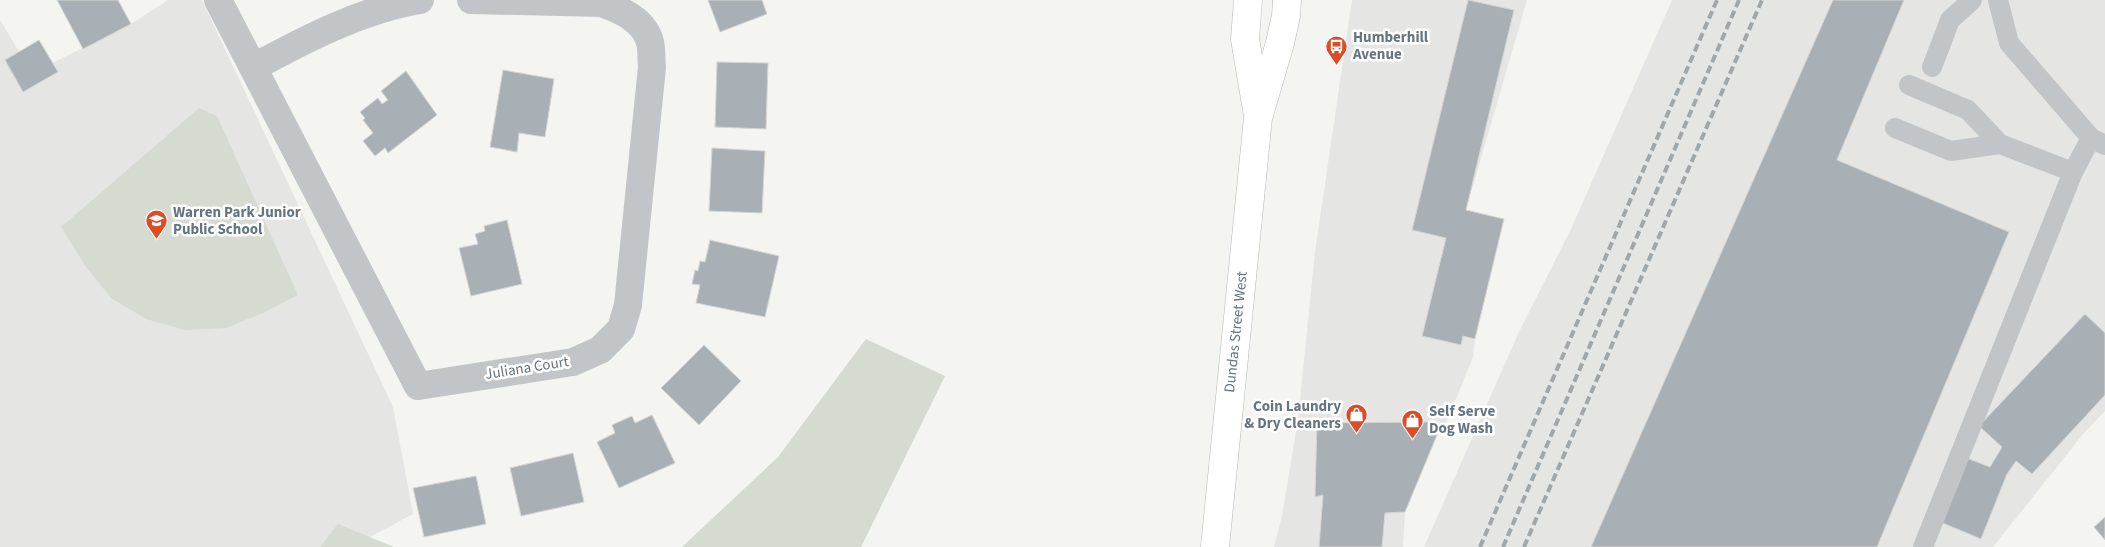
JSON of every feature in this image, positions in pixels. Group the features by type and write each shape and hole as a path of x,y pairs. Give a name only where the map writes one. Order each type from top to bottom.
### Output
{"main road":[{"name":"Dundas Street West","path":"1248,0 1245,39 1258,118"},
{"name":"Dundas Street West","path":"1215,547 1258,118 1280,43 1286,16 1287,0"}],"street":[{"name":"Juliana Court","path":"218,0 418,386 573,362 600,350 621,328 628,305 652,67 650,42 639,23 622,11 602,3 472,0"},
{"path":"254,67 306,40 393,5 420,0"}],"lane":[{"path":"1932,67 1950,20 1972,0"},
{"path":"1923,547 2074,172 2098,142 2010,43 1998,0"},
{"path":"1909,85 1968,110 2000,144 2074,172"},
{"path":"1895,128 1951,151 2000,144"}],"shaded area":[{"name":"Warren Park Junior Public School","path":"168,0 202,0 393,407 413,514 351,547 0,547 0,20 32,73 131,24"},
{"path":"1352,0 1527,0 1466,210 1475,339 1473,357 1447,421 1440,428 1405,512 1403,547 1274,547 1282,516 1298,419 1315,252"},
{"path":"1672,0 2105,0 2105,411 2084,433 1993,547 1424,547 1518,334 1571,229"},
{"path":"199,108 217,116 298,295 263,313 226,328 185,330 146,319 111,298 86,267 61,227"},
{"path":"866,339 945,376 861,547 682,547 778,457"},
{"path":"338,524 394,547 320,547"}],"building":[{"path":"57,0 118,0 131,24 83,49"},
{"path":"708,0 762,0 767,14 720,32"},
{"path":"1468,0 1514,10 1466,210 1504,219 1475,339 1463,336 1461,345 1422,336 1446,238 1412,230"},
{"path":"1833,0 1904,0 1837,160 2009,232 1877,547 1591,547"},
{"path":"39,40 58,72 23,92 5,60"},
{"path":"717,62 768,63 766,129 715,127"},
{"path":"503,70 554,79 545,137 519,133 517,152 490,147"},
{"path":"406,71 437,115 388,153 385,148 375,156 363,141 373,133 363,120 365,118 360,112 378,98 382,104 388,100 381,91"},
{"path":"712,148 765,151 762,213 709,211"},
{"path":"507,220 522,284 471,296 459,248 478,244 475,234 485,231 484,226"},
{"path":"710,240 779,256 765,317 696,303 700,285 692,284 695,270 698,271 700,261 705,262"},
{"path":"2085,314 2105,333 2105,395 2032,474 2016,461 2007,474 1981,539 1938,521 1964,457 1990,467 2002,447 1979,426"},
{"path":"704,345 741,381 699,425 661,388"},
{"path":"652,415 675,463 619,488 597,442 615,433 612,425 632,416 635,423"},
{"path":"1429,422 1429,427 1440,428 1405,512 1385,513 1382,547 1319,547 1323,495 1315,497 1317,423"},
{"path":"573,453 584,502 521,516 510,468"},
{"path":"476,476 486,524 424,537 413,488"},
{"path":"2105,517 2105,540 2094,527"}],"railway":[{"path":"1480,547 1717,0"},
{"path":"1503,547 1739,0"},
{"path":"1524,547 1762,0"}],"place":[{"name":"Humberhill Avenue","path":"1337,65"},
{"name":"Warren Park Junior Public School","path":"157,240"},
{"name":"Coin Laundry & Dry Cleaners","path":"1357,434"},
{"name":"Self Serve Dog Wash","path":"1413,439"}]}
